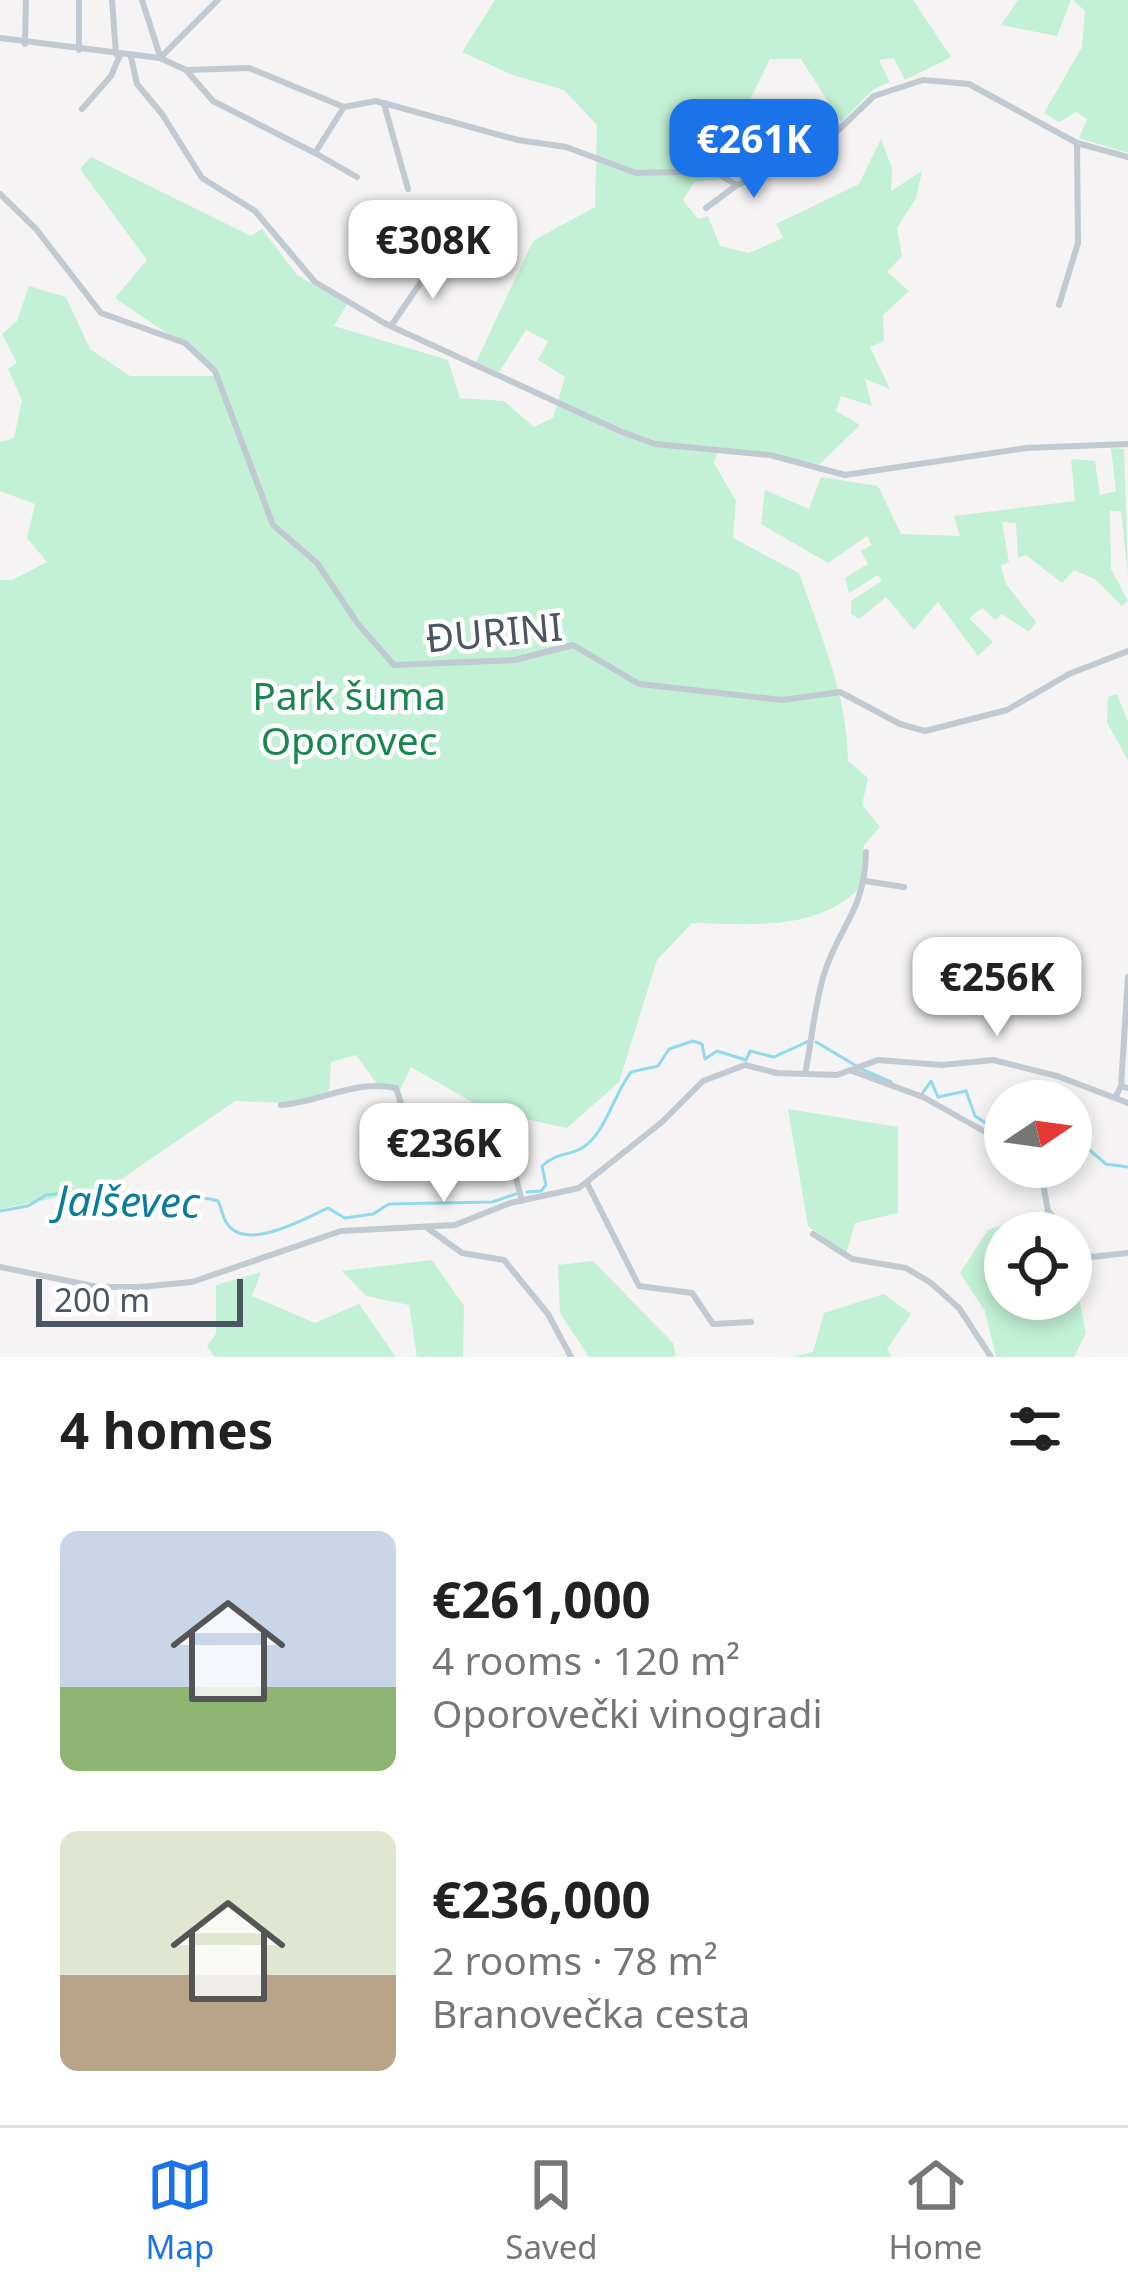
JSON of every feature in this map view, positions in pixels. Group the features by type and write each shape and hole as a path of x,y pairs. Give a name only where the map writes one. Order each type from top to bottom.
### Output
{"street":[{"path":"25,44 26,0"},
{"path":"79,0 79,50"},
{"path":"82,109 111,76 118,54 112,0"},
{"path":"142,0 159,56"},
{"path":"159,56 218,0"},
{"path":"0,38 131,57 159,56 187,70 213,100 357,177"},
{"path":"131,57 136,84 202,178 255,211 315,282 391,326 655,444 770,455 830,474 862,474 1052,446 1128,444"},
{"path":"187,70 249,68 344,107 372,101 566,147 636,173 713,171 737,185"},
{"path":"706,208 737,185 797,160 829,139 874,96 922,80 969,84 1078,142 1128,158"},
{"path":"384,104 408,189"},
{"path":"315,152 344,107"},
{"path":"1059,305 1078,243 1082,177 1078,142"},
{"name":"ĐURINI","path":"0,194 36,229 101,313 184,343 215,371 274,525 317,563 358,624 394,664 515,660 573,645 639,684 782,700 840,692 900,724 925,731 1007,710 1069,674 1128,651"},
{"path":"391,326 440,254"},
{"path":"805,1074 811,1023 826,969 857,914 866,852"},
{"path":"865,881 904,887"},
{"path":"1115,1098 1124,1087 1128,976"},
{"path":"0,1268 98,1287 140,1287 192,1282 340,1232 455,1225 586,1183 662,1122 703,1081 745,1065 805,1074 855,1069 878,1060 942,1065 993,1060 1128,1103"},
{"path":"855,1069 923,1097 984,1131"},
{"path":"281,1105 315,1102 339,1091 373,1085 396,1088 417,1154 511,1159 522,1201"},
{"path":"586,1183 640,1286 692,1294 713,1324 752,1322"},
{"path":"425,1226 462,1253 504,1260 534,1295 571,1356"},
{"path":"813,1234 852,1259 906,1268 931,1282 959,1308 991,1357"},
{"path":"1092,1257 1121,1250 1128,1253"}],"green space":[{"name":"Park šuma Oporovec","path":"495,0 913,0 951,57 905,80 894,58 879,60 890,82 874,89 841,122 801,59 770,59 728,144 720,179 694,182 683,200 698,219 708,216 720,246 749,253 783,238 776,224 859,184 881,139 892,168 891,191 922,171 916,198 897,228 902,256 887,272 909,291 883,315 884,341 870,347 890,389 865,379 872,406 841,396 836,411 860,425 820,464 719,447 714,463 736,501 733,538 799,573 824,642 843,713 848,761 868,778 862,805 880,827 864,845 860,888 842,902 803,919 692,923 657,960 619,1082 567,1128 488,1111 411,1067 400,1090 380,1088 356,1055 331,1062 329,1091 307,1104 235,1101 110,1187 0,1209 0,580 12,580 47,562 27,538 35,504 0,491 0,442 14,438 22,400 8,369 17,363 2,334 17,321 29,286 66,297 90,349 130,376 215,376 200,356 115,298 147,260 80,169 91,157 251,236 262,229 297,275 347,304 334,326 448,360 460,398 504,401 534,427 553,418 565,377 538,360 548,341 526,330 499,372 476,362 533,241 595,207 597,125 564,90 513,75 462,52"},
{"path":"1018,0 1071,0 1057,36 1001,25"},
{"path":"1073,0 1128,0 1128,153 1079,138 1087,119 1076,112 1059,122 1044,113 1082,47 1085,11"},
{"path":"1111,448 1124,449 1128,575 1121,511 1110,511 1111,569 1128,601 1122,606 1095,579 1074,570 1062,583 1026,555 1018,558 1016,523 1002,522 1009,562 1001,566 1006,584 1036,622 1029,632 1002,614 995,620 982,608 969,618 993,642 978,656 938,602 914,630 886,597 859,619 851,614 851,601 882,581 878,575 849,593 845,578 868,564 861,551 872,545 867,536 828,563 761,524 765,490 809,509 821,477 878,486 901,534 960,536 954,516 1075,501 1071,459 1095,461 1100,495 1116,491"},
{"path":"1117,694 1128,722 1128,760 1107,723 1108,697"},
{"path":"788,1109 898,1127 898,1213 855,1223 846,1254 808,1226"},
{"path":"984,1236 984,1309 960,1273"},
{"path":"432,1260 464,1306 463,1357 417,1357 409,1305 366,1296 342,1271"},
{"path":"593,1261 673,1343 676,1357 589,1357 560,1313 558,1265"},
{"path":"261,1272 252,1296 315,1323 359,1304 396,1357 215,1357 207,1346 216,1334 216,1285"},
{"path":"884,1294 911,1314 887,1349 892,1357 792,1357 813,1352 824,1313"},
{"path":"987,1320 1083,1320 1086,1333 1074,1357 996,1357"}],"waterway":[{"name":"Jalševec","path":"527,1192 541,1191 546,1185 542,1166 593,1139 631,1072 658,1066 669,1049 693,1041 702,1044 705,1059 717,1051 746,1060 750,1051 774,1057 809,1041"},
{"name":"Jalševec","path":"816,1042 855,1065"},
{"name":"Jalševec","path":"861,1069 891,1082"},
{"name":"Jalševec","path":"922,1094 931,1081 938,1097 966,1091 975,1116 984,1122"},
{"name":"Jalševec","path":"1092,1152 1106,1164 1128,1167"},
{"name":"Jalševec","path":"0,1211 28,1206 46,1195 100,1190 136,1203 150,1197 201,1198 218,1201 233,1230 259,1234 328,1208 345,1218 373,1214 389,1204 492,1202 516,1194"}]}
